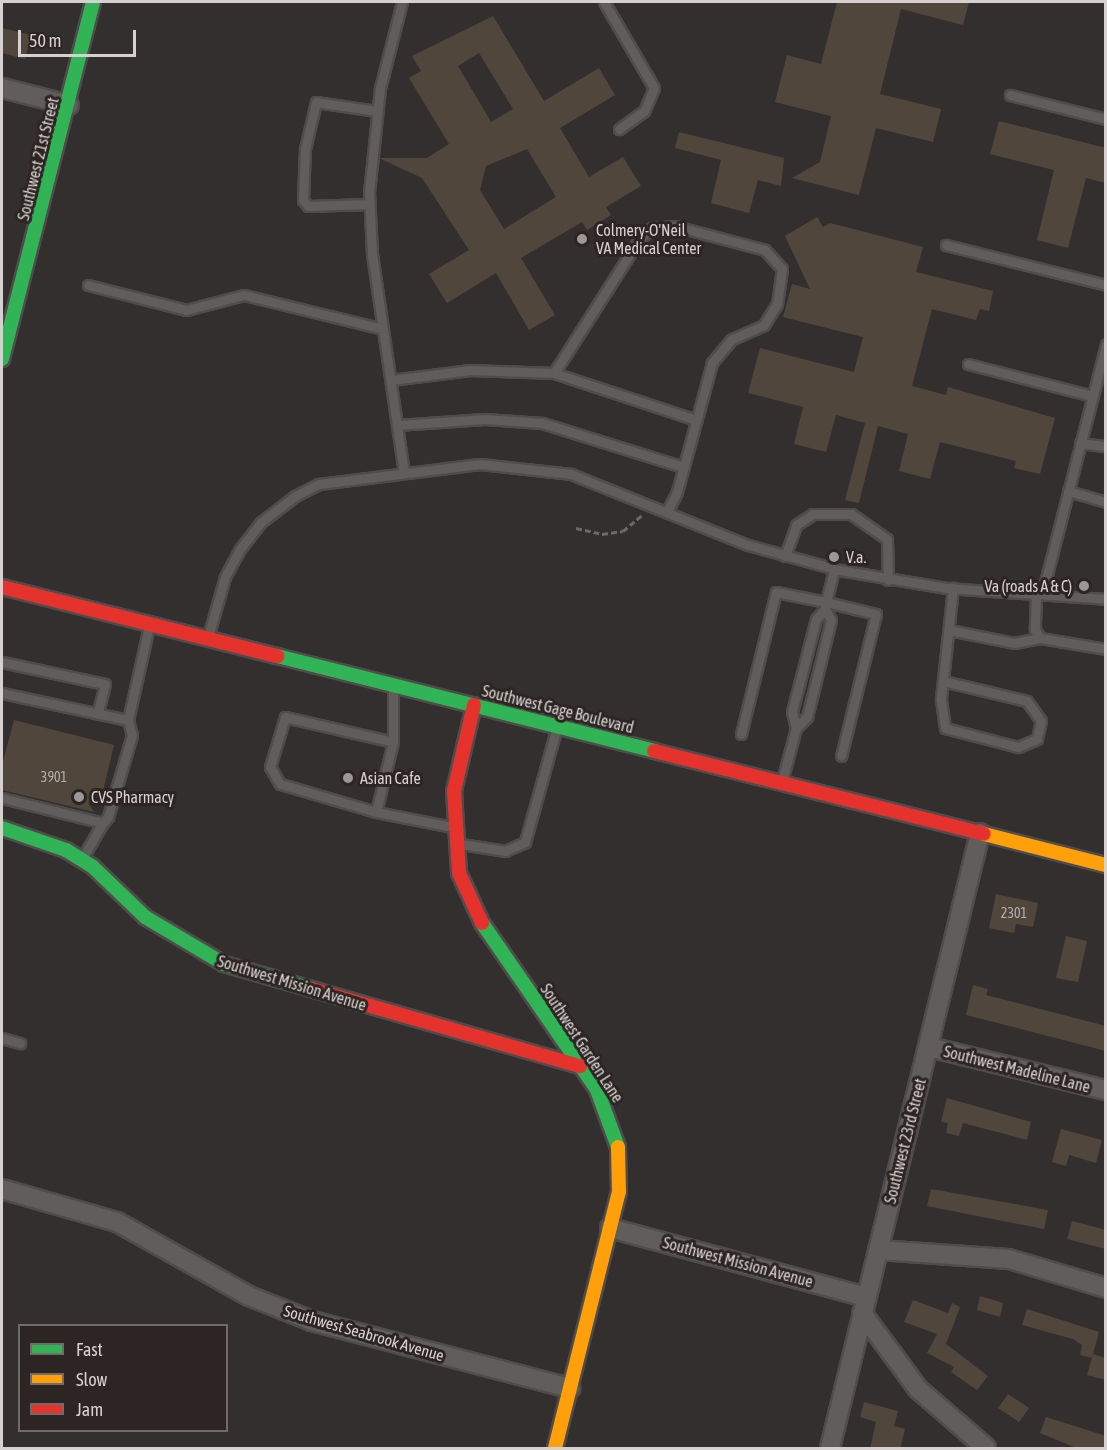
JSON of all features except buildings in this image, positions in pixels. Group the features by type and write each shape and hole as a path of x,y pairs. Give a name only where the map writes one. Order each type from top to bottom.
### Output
{"main road":[{"name":"Southwest 21st Street","path":"3,348 69,105 93,2"},
{"name":"Southwest Gage Boulevard","path":"2,587 207,641 394,684 1106,865"},
{"name":"Southwest Garden Lane","path":"474,705 454,790 452,827 453,842 472,908 580,1066 610,1114 618,1140 619,1192 555,1449"},
{"name":"Southwest Mission Avenue","path":"2,828 82,859 153,922 224,964 580,1066"}],"street":[{"path":"2,88 69,105"},
{"name":"Southwest 23rd Street","path":"830,1449 980,833"},
{"name":"Southwest Madeline Lane","path":"929,1047 1106,1090"},
{"name":"Southwest Seabrook Avenue","path":"2,1190 117,1222 291,1313 570,1388"},
{"name":"Southwest Mission Avenue","path":"610,1228 864,1305"},
{"path":"878,1250 1009,1259 1106,1288"},
{"path":"864,1305 918,1389 986,1449"}],"lane":[{"path":"402,2 376,111 369,204 383,329 404,473"},
{"path":"604,2 654,88 644,111 619,129"},
{"path":"1010,95 1106,119"},
{"path":"369,204 308,206 303,200 305,149 316,102 376,111"},
{"path":"554,373 640,238 652,228 675,226 757,247 776,258 782,269 772,316 765,325 731,340 712,363 683,467 667,512"},
{"path":"946,245 1106,285"},
{"path":"88,285 186,310 244,295 383,329"},
{"path":"1040,638 1035,630 1039,594 1106,344"},
{"path":"968,364 1093,396"},
{"path":"391,380 470,370 554,373 696,420"},
{"path":"397,425 524,420 582,432 683,467"},
{"path":"1080,443 1106,446"},
{"path":"207,641 231,564 273,512 319,484 480,464 547,468 785,556 834,569 888,580 953,588 1106,599"},
{"path":"1068,491 1106,502"},
{"path":"785,556 796,525 813,514 851,514 887,539 888,580"},
{"path":"782,783 796,728 792,712 816,619 826,605 834,569"},
{"path":"943,681 1027,701 1041,721 1037,739 1018,747 945,728 943,681 953,588"},
{"path":"741,735 776,592 826,605 876,614 841,756"},
{"path":"796,728 807,717 831,620 826,605"},
{"path":"82,859 103,823 132,735 128,720 150,626"},
{"path":"949,630 1014,643 1040,638 1106,650"},
{"path":"2,662 105,684 98,713"},
{"path":"376,812 393,742 394,684"},
{"path":"2,693 128,720"},
{"path":"393,742 285,717 280,724 270,767 280,784 376,812 452,827"},
{"path":"453,842 505,851 525,842 556,726"},
{"path":"2,798 103,823"},
{"path":"2,1038 20,1043"}],"path":[{"path":"576,528 602,534 623,531 649,505"}],"traffic: fast":[{"path":"2,359 93,2"},
{"path":"277,656 654,751"},
{"path":"2,828 66,850 92,866 145,917 224,964 311,989"},
{"path":"482,923 597,1090 618,1147"}],"traffic: slow":[{"path":"984,834 1106,865"},
{"path":"555,1448 619,1192 618,1147"}],"traffic: jam":[{"path":"2,587 277,656"},
{"path":"474,705 454,791 459,873 482,923"},
{"path":"654,751 984,834"},
{"path":"311,989 580,1066"}],"place":[{"name":"Colmery-O'Neil VA Medical Center","path":"582,239"},
{"name":"V.a.","path":"834,557"},
{"name":"Va (roads A & C)","path":"1084,586"},
{"name":"Asian Cafe","path":"348,778"},
{"name":"CVS Pharmacy","path":"79,797"}]}
